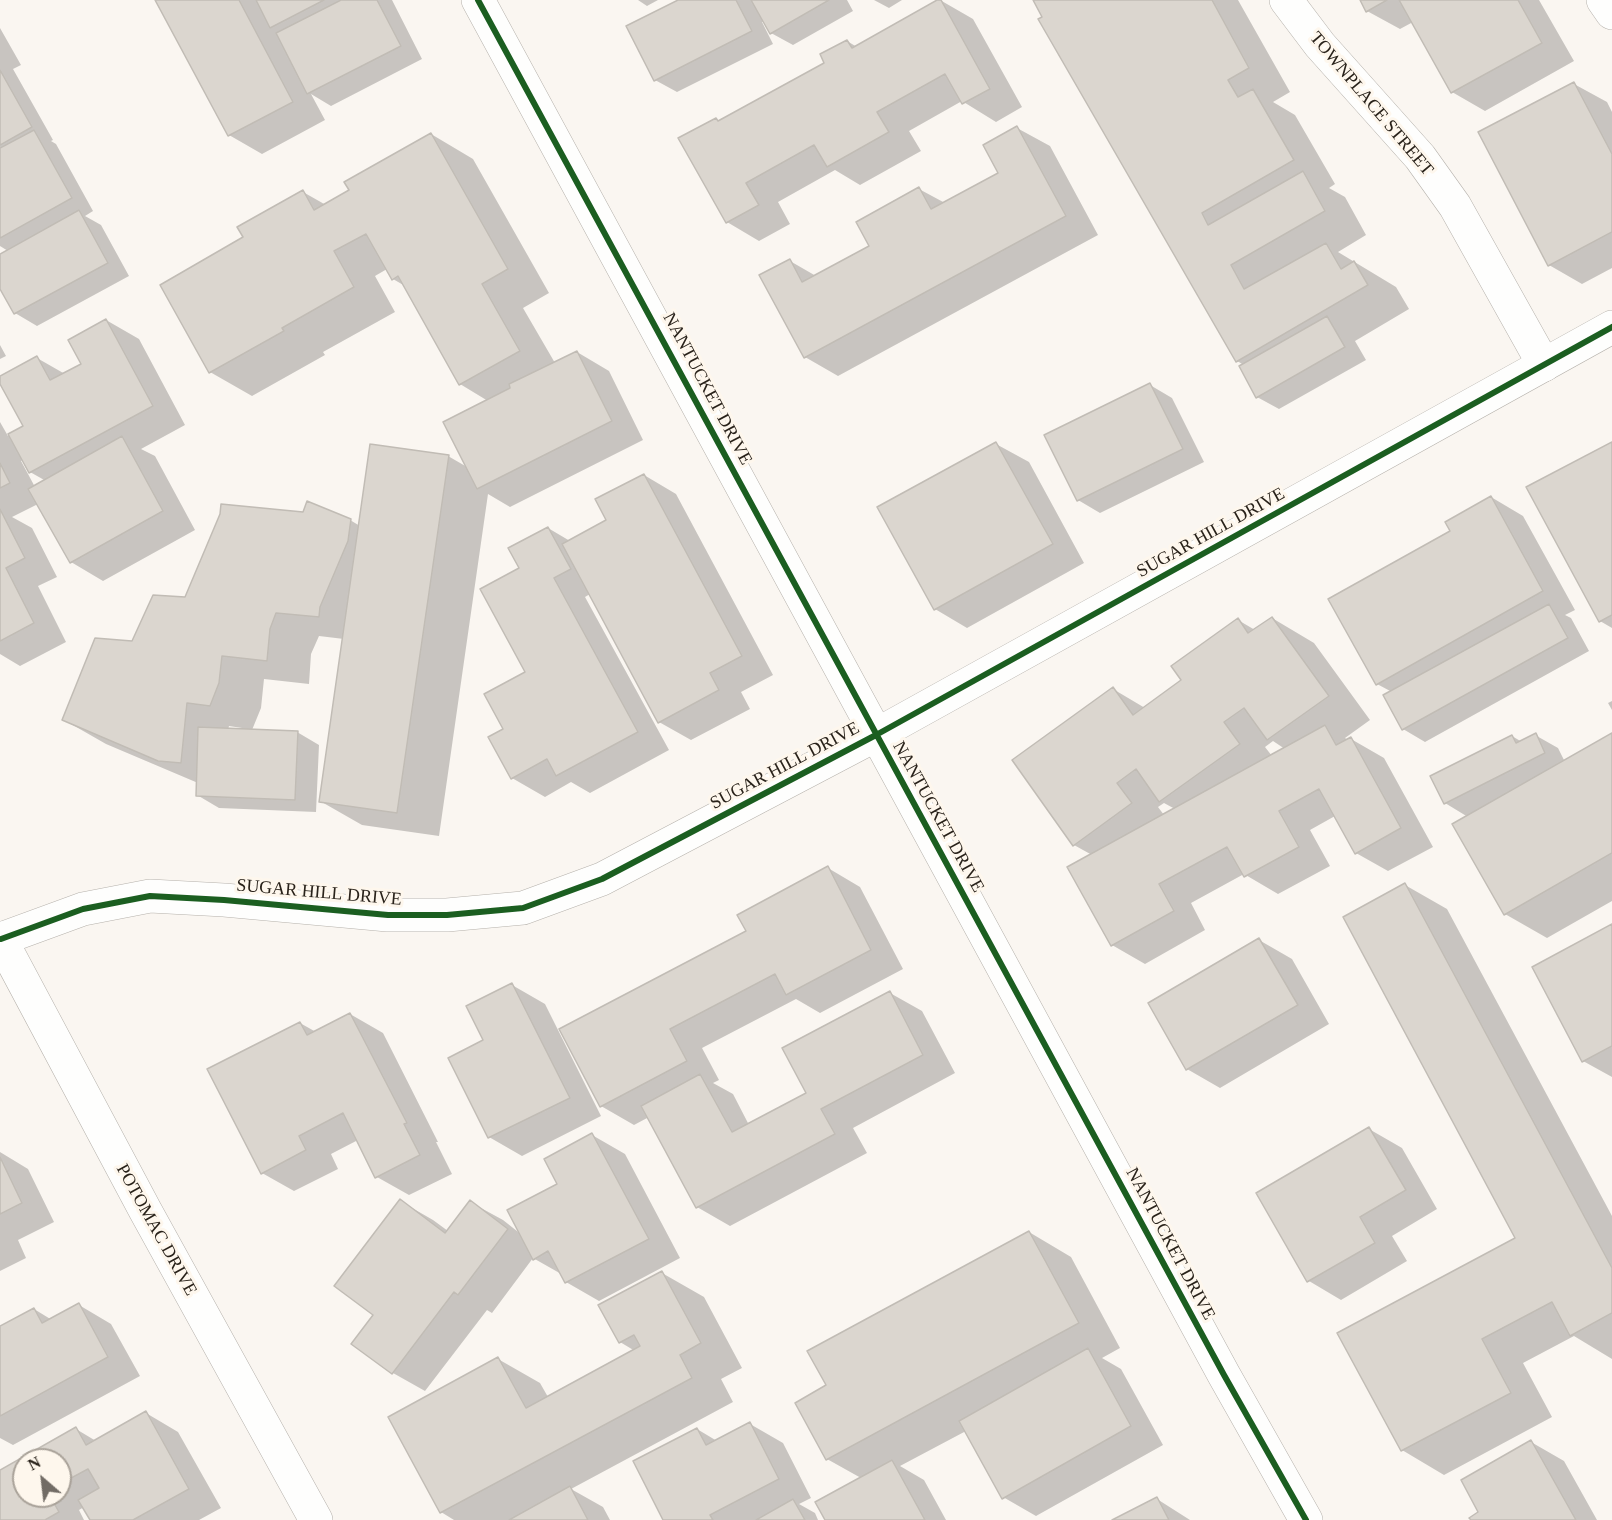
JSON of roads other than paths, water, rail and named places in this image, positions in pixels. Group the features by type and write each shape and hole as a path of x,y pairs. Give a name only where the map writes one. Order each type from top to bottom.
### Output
{"street":[{"name":"NANTUCKET DRIVE","path":"478,0 1224,1375 1306,1520"},
{"name":"TOWNPLACE STREET","path":"1286,0 1320,45 1427,167 1455,206 1544,365"},
{"path":"1603,0 1612,13"},
{"name":"SUGAR HILL DRIVE","path":"0,939 83,909 150,896 224,900 388,915 447,915 523,908 602,879 876,735 1612,327"},
{"name":"POTOMAC DRIVE","path":"0,939 144,1210 316,1520"}]}
